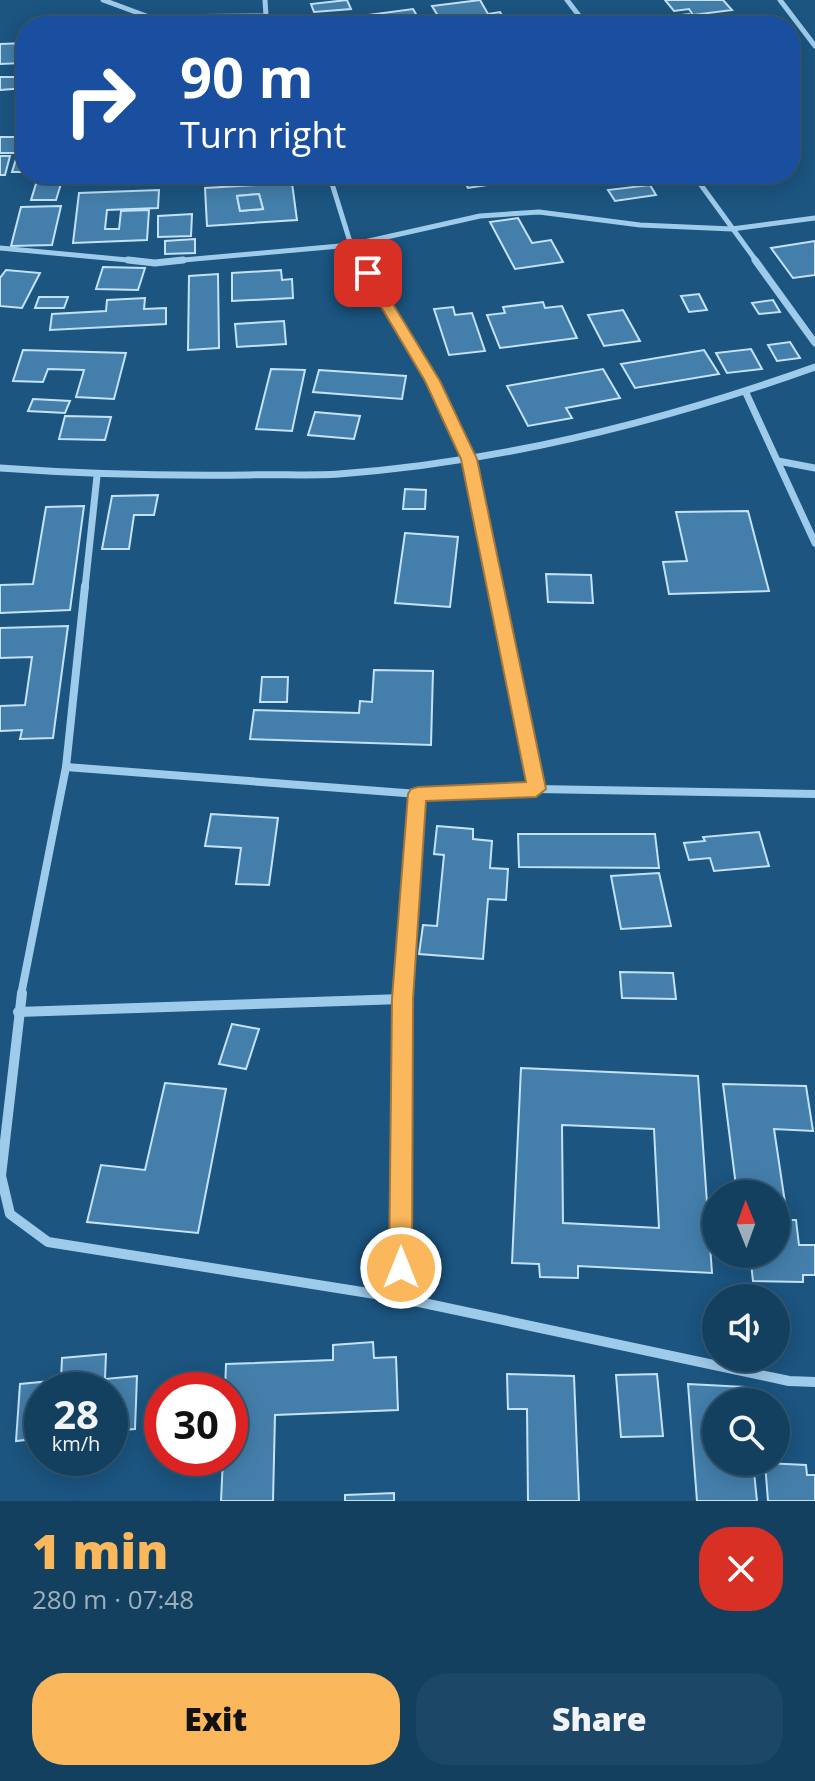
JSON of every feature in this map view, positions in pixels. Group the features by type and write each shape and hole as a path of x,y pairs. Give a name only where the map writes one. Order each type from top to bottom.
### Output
{"street":[{"path":"103,0 146,16"},
{"path":"265,0 266,16"},
{"path":"567,0 579,16"},
{"path":"780,0 792,16"},
{"path":"800,26 815,46"},
{"path":"332,184 351,245 432,381 469,459 536,789"},
{"path":"700,184 815,343"},
{"path":"0,248 155,263 351,245 480,216 539,212 640,225 732,229 815,218"},
{"path":"0,468 97,476 336,474 469,459 602,433 746,393 815,367"},
{"path":"746,393 815,543"},
{"path":"778,461 815,468"},
{"path":"97,476 66,767 18,1012 1,1176 10,1214 48,1242 400,1298 789,1381 815,1382"},
{"path":"66,767 418,794 536,789 815,794"},
{"path":"400,1298 402,999 418,794"},
{"path":"18,1012 402,999"}],"building":[{"path":"347,0 351,9 314,12 311,4"},
{"path":"480,0 488,14 500,12 503,16 438,16 432,6"},
{"path":"665,0 723,0 732,10 693,15 689,9 674,11"},
{"path":"413,9 417,16 368,16"},
{"path":"16,43 16,63 0,64 0,44"},
{"path":"0,77 16,77 16,89 0,90"},
{"path":"0,137 16,137 16,153 0,153"},
{"path":"0,156 10,156 5,175 0,175"},
{"path":"36,184 61,184 56,200 31,200"},
{"path":"292,184 297,220 207,226 205,188","holes":["259,194 263,209 240,211 237,196"]},
{"path":"466,184 494,184 468,188"},
{"path":"650,185 656,195 615,201 608,190"},
{"path":"159,190 158,208 107,210 105,229 119,229 121,211 149,210 147,240 73,243 79,193"},
{"path":"259,194 263,209 240,211 237,196"},
{"path":"61,206 52,245 11,246 21,207"},
{"path":"192,214 191,236 158,237 158,216"},
{"path":"518,218 532,243 551,240 563,262 515,269 490,222"},
{"path":"195,239 195,253 165,254 165,241"},
{"path":"815,241 815,275 793,278 771,248"},
{"path":"103,267 145,268 138,290 96,289"},
{"path":"6,270 40,273 22,308 0,306 0,278"},
{"path":"281,270 282,280 292,279 293,298 232,301 232,273"},
{"path":"218,274 219,348 188,350 189,276"},
{"path":"699,294 707,310 689,312 681,296"},
{"path":"39,297 68,297 64,308 35,308"},
{"path":"145,298 144,309 166,308 166,324 50,330 52,314 106,311 107,300"},
{"path":"773,300 780,312 759,314 752,303"},
{"path":"543,302 545,308 562,306 577,338 500,348 487,315 505,313 503,307"},
{"path":"453,307 455,315 472,313 485,351 449,355 434,309"},
{"path":"623,310 640,341 604,346 588,315"},
{"path":"284,321 286,344 237,347 235,324"},
{"path":"790,342 800,358 777,361 768,345"},
{"path":"751,349 762,369 727,373 716,353"},
{"path":"23,350 126,353 114,399 76,397 84,370 48,369 43,382 13,381"},
{"path":"704,350 719,374 635,388 621,364"},
{"path":"271,369 305,370 292,431 256,429"},
{"path":"603,369 620,398 566,408 572,418 528,426 507,386"},
{"path":"319,370 406,376 402,399 313,392"},
{"path":"33,399 70,401 65,413 28,411"},
{"path":"315,412 360,416 354,439 308,435"},
{"path":"65,416 111,417 105,440 59,439"},
{"path":"405,489 426,490 425,509 403,509"},
{"path":"158,495 154,515 134,515 129,549 102,549 112,496"},
{"path":"84,506 70,610 0,613 0,585 33,584 46,507"},
{"path":"748,511 769,591 669,594 663,562 687,561 676,512"},
{"path":"405,533 458,537 450,607 395,603"},
{"path":"546,574 591,575 593,603 548,602"},
{"path":"68,626 53,738 20,739 22,730 0,731 0,706 25,705 32,657 0,658 0,628"},
{"path":"374,670 433,671 431,745 250,739 254,710 359,713 360,701 372,702"},
{"path":"262,677 288,677 287,702 260,702"},
{"path":"211,814 278,818 269,885 236,884 241,848 205,846"},
{"path":"437,826 473,829 473,839 492,841 490,868 508,869 506,900 488,899 483,959 419,954 423,925 437,926 444,855 434,854"},
{"path":"759,832 769,866 714,871 710,858 689,860 684,843 705,841 703,837"},
{"path":"518,834 655,834 659,868 519,867"},
{"path":"659,873 671,926 621,929 611,876"},
{"path":"620,972 673,973 676,999 622,998"},
{"path":"232,1024 259,1029 246,1069 219,1064"},
{"path":"521,1068 698,1076 705,1180 702,1180 702,1268 712,1268 712,1273 578,1266 578,1278 540,1277 539,1264 512,1263","holes":["562,1125 654,1129 659,1228 563,1223"]},
{"path":"165,1083 226,1089 198,1233 87,1222 101,1165 145,1170"},
{"path":"723,1084 806,1086 813,1131 774,1129 782,1180 735,1180"},
{"path":"790,1220 796,1220 799,1245 815,1245 815,1275 803,1275 803,1282 753,1281 752,1268 790,1268"},
{"path":"373,1342 374,1358 396,1357 398,1410 275,1415 273,1501 221,1501 222,1476 248,1476 248,1372 226,1372 226,1364 333,1360 333,1345"},
{"path":"106,1354 105,1372 61,1372 62,1358"},
{"path":"507,1374 574,1376 579,1501 528,1501 527,1409 508,1409"},
{"path":"657,1374 663,1436 621,1437 616,1375"},
{"path":"137,1376 135,1429 128,1430 128,1377"},
{"path":"20,1384 24,1384 24,1440 16,1441"},
{"path":"688,1384 745,1387 702,1388 702,1476 754,1476 757,1501 697,1501"},
{"path":"790,1464 806,1465 807,1475 815,1475 815,1501 768,1501 766,1476 790,1476"},
{"path":"394,1493 394,1501 345,1501 345,1495"}],"route":[{"path":"368,273 432,381 469,459 536,789 418,794 402,999 401,1268"}]}
